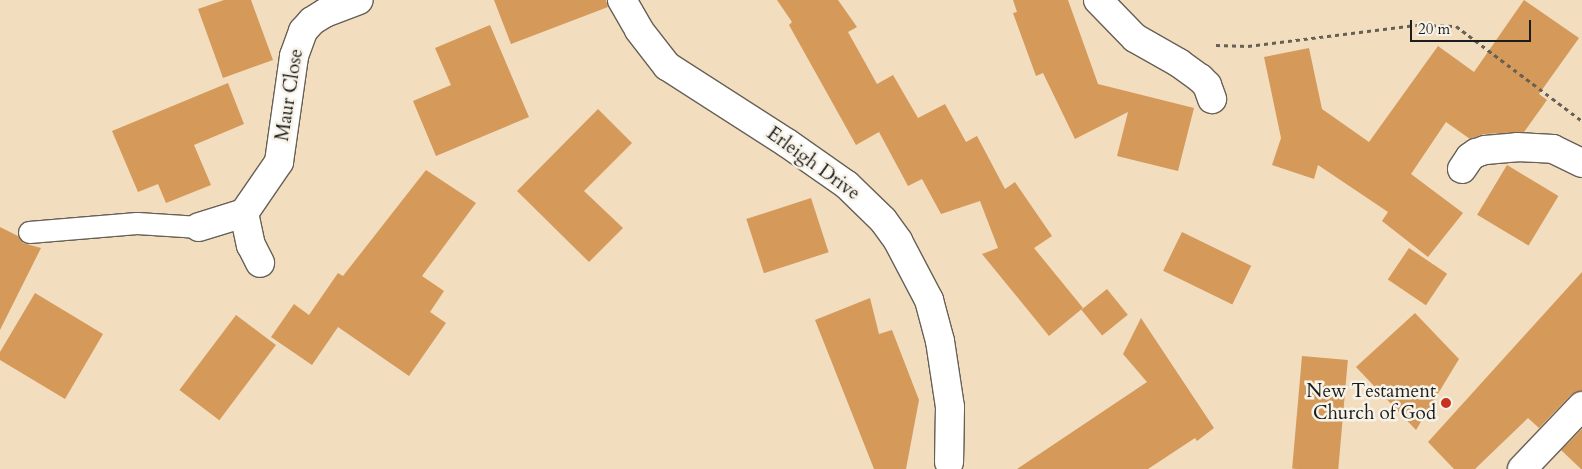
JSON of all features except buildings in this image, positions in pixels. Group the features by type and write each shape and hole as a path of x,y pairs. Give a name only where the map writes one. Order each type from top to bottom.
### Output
{"street":[{"name":"Maur Close","path":"244,213 279,162 294,56 303,31 312,21 325,13 359,0"},
{"name":"Erleigh Drive","path":"622,0 639,30 667,66 787,143 847,185 883,220 898,241 928,300 940,341 950,407 949,462"},
{"path":"1098,0 1116,20 1142,43 1179,63 1200,78 1211,93 1212,100"},
{"path":"1462,168 1476,152 1517,147 1553,149 1582,163"},
{"path":"199,227 244,213 251,245 260,263"},
{"path":"1522,469 1582,406"}],"lane":[{"path":"29,232 137,223 199,227"}],"path":[{"path":"1213,44 1248,46 1416,25 1456,26 1582,121"}],"place":[{"name":"New Testament Church of God","path":"1446,403"}]}
